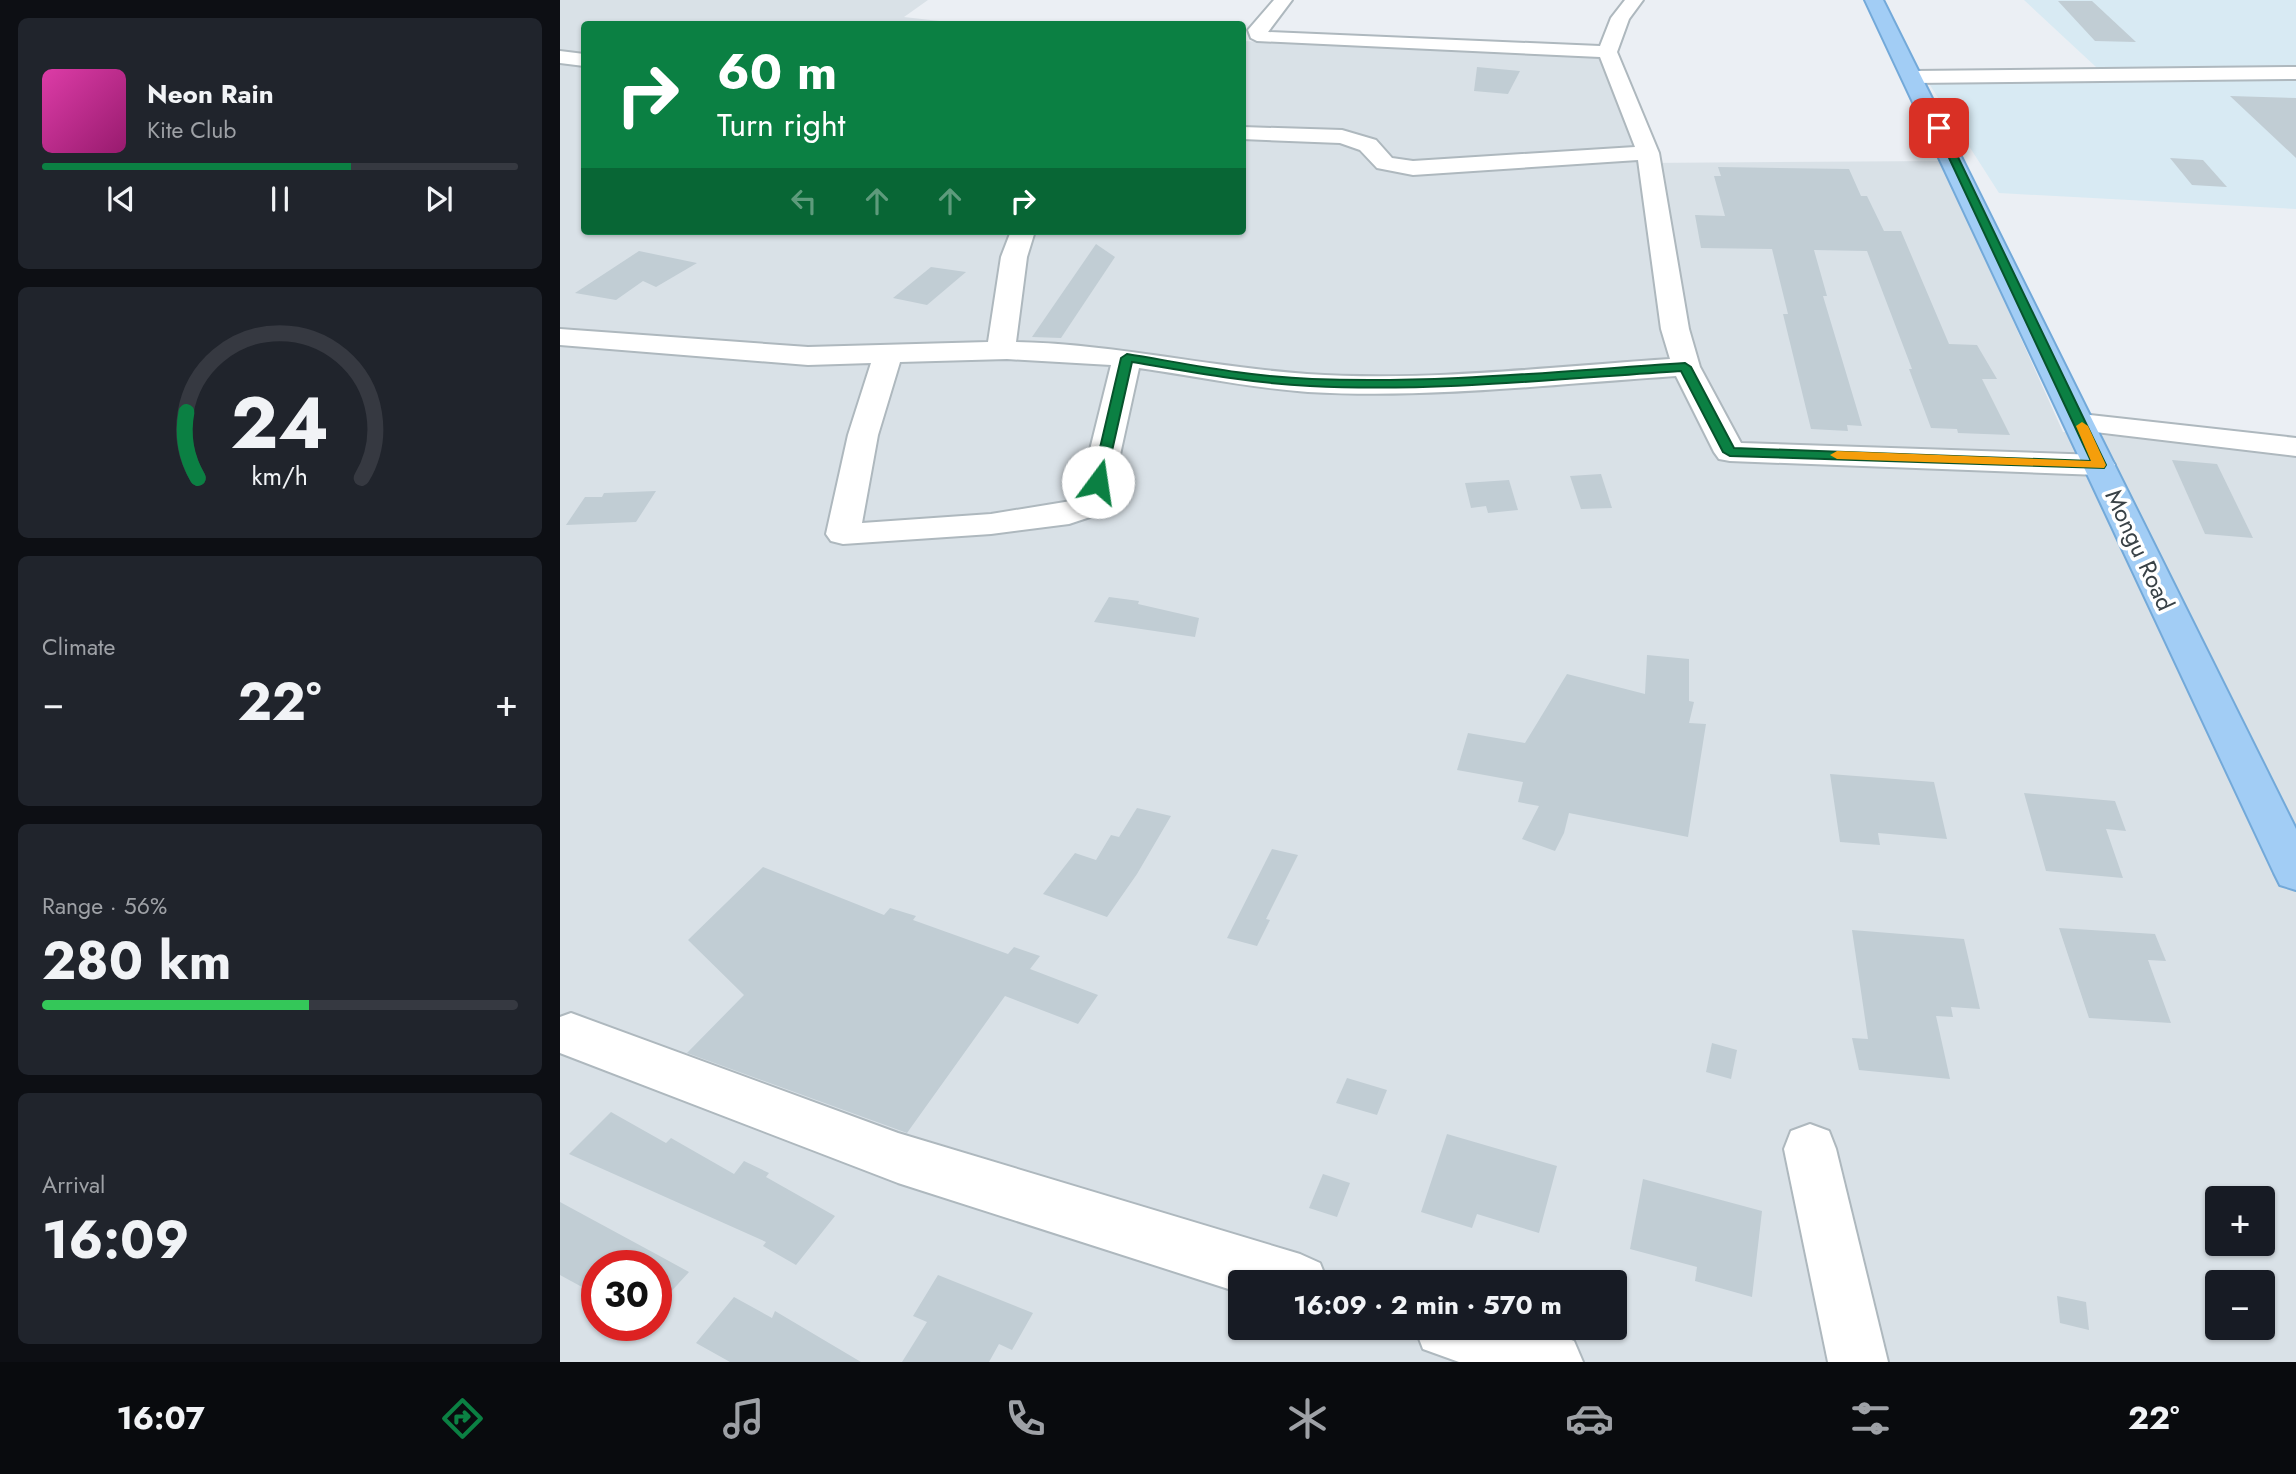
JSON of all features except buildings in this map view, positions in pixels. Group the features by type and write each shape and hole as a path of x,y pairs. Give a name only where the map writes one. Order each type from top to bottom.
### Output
{"main road":[{"name":"Mongu Road","path":"1874,0 2081,423 2296,873"}],"street":[{"path":"1283,0 1257,30 1258,34 1264,37 1430,46 1607,52"},
{"path":"1634,0 1611,37 1607,52 1648,153 1675,329 1685,367 1730,452 2099,465"},
{"path":"560,57 581,60"},
{"path":"1913,77 2296,73"},
{"path":"1246,133 1342,137 1368,145 1385,163 1413,168 1648,153"},
{"path":"1001,349 1014,257 1022,235"},
{"path":"560,337 808,356 1001,349 1127,358 1309,383 1456,382 1685,367"},
{"path":"888,354 863,435 843,534 991,524 1056,516 1084,508 1098,482 1127,358"},
{"path":"2081,423 2296,447"},
{"path":"571,1035 898,1158 1258,1270"},
{"path":"1810,1149 1858,1362"},
{"path":"1482,1340 1553,1362"}],"shaded area":[{"path":"560,0 928,0 904,17 939,21 581,21 581,235 1246,235 1246,41 1598,56 1643,163 1941,161 2063,432 2296,451 2296,1362 560,1362"},
{"path":"2024,0 2296,0 2296,209 1999,193 1928,82 2110,80"}],"slow traffic":[{"path":"1837,455 2099,465 2082,426"}],"route":[{"path":"1098,482 1127,358 1309,383 1370,384 1456,382 1685,367 1730,452 2099,465 1939,128"}]}
